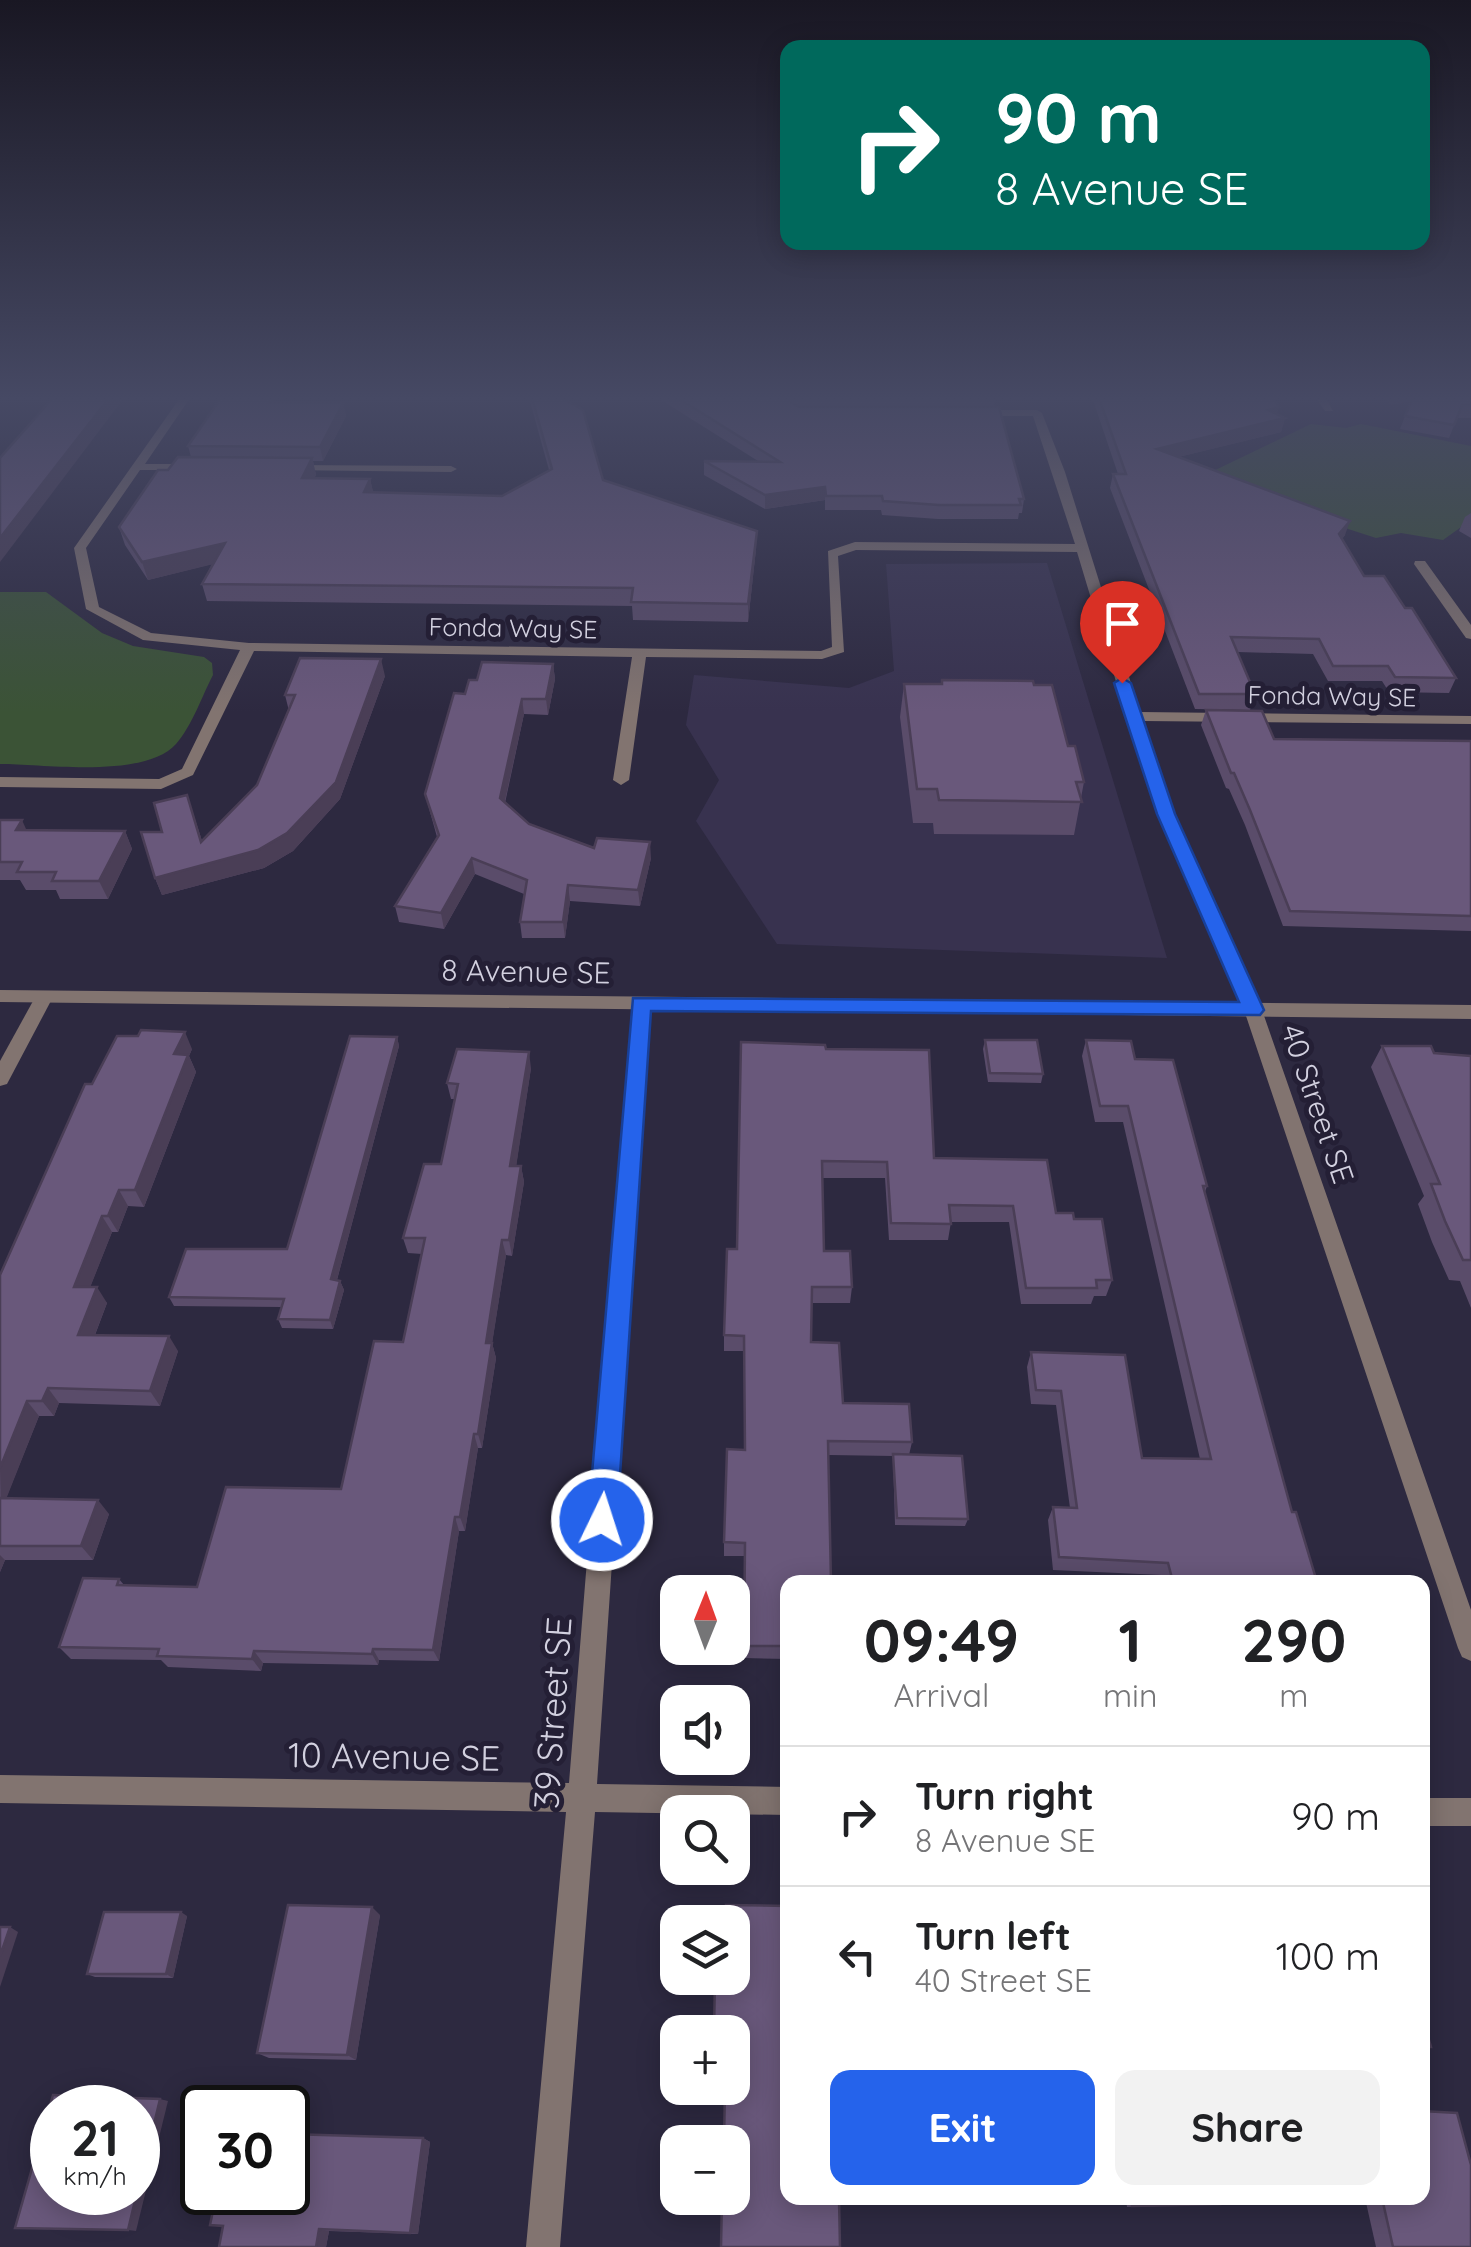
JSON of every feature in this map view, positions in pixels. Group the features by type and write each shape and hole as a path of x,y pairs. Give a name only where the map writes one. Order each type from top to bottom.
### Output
{"street":[{"name":"Fonda Way SE","path":"110,503 80,548 93,609 148,637 249,647 822,655 839,649 832,554 854,546 1082,548"},
{"name":"40 Street SE","path":"1067,503 1133,716 1176,837 1253,1010 1471,1648"},
{"path":"1420,564 1471,635"},
{"path":"0,782 161,784 188,772 249,647"},
{"path":"621,780 640,652"},
{"name":"Fonda Way SE","path":"1133,716 1471,720"},
{"name":"8 Avenue SE","path":"0,996 1471,1012"},
{"path":"0,1079 44,996"},
{"name":"39 Street SE","path":"543,2247 582,1798 640,1003"},
{"name":"10 Avenue SE","path":"0,1788 780,1801"},
{"path":"1430,1812 1471,1812"}],"shaded area":[{"path":"1047,563 1167,958 777,944 696,821 719,780 686,725 694,675 849,688 894,671 886,564"}],"green space":[{"path":"1267,503 1471,503 1471,520 1443,540 1401,533 1376,538"},
{"path":"0,592 46,592 102,633 133,646 204,657 212,663 213,675 182,737 161,755 118,766 0,764"}],"building":[{"path":"0,503 27,503 0,538"},
{"path":"136,503 672,503 757,531 748,604 631,602 633,588 202,584 225,543 142,562 119,527"},
{"path":"909,503 1021,505 939,505"},
{"path":"1124,503 1301,503 1350,521 1339,534 1364,576 1384,576 1405,608 1412,608 1456,678 1395,677 1388,666 1333,666 1319,639 1231,637 1255,694 1199,694"},
{"path":"300,658 381,659 336,782 287,833 258,850 155,878 141,832 162,832 154,803 187,795 201,842 257,785 295,695 285,695"},
{"path":"482,662 553,664 546,699 522,699 500,798 529,824 594,848 597,838 650,842 638,890 568,885 563,922 520,922 527,880 472,858 441,913 395,906 439,835 425,794 454,693 465,694 469,680 477,680"},
{"path":"942,680 1033,681 1034,685 1052,685 1068,746 1075,746 1084,782 1076,782 1082,802 939,800 937,789 917,789 904,684 942,684"},
{"path":"1206,710 1262,711 1274,739 1471,741 1471,916 1290,911"},
{"path":"0,820 22,820 16,830 125,831 99,881 52,881 56,872 17,872 22,862 0,862"},
{"path":"141,1030 185,1032 174,1054 188,1055 135,1190 119,1190 108,1216 102,1216 74,1287 97,1287 78,1335 169,1336 150,1391 48,1388 42,1401 27,1401 0,1468 0,1275 85,1084 92,1084 117,1036 138,1036"},
{"path":"350,1036 397,1037 331,1279 340,1281 330,1320 278,1319 284,1299 169,1297 186,1249 287,1249"},
{"path":"985,1040 1037,1040 1043,1074 990,1073"},
{"path":"1086,1040 1131,1041 1135,1059 1173,1060 1207,1186 1203,1186 1292,1512 1296,1512 1315,1575 1171,1575 1168,1563 1059,1557 1053,1507 1077,1508 1061,1391 1036,1390 1031,1352 1125,1355 1142,1458 1211,1459 1128,1106 1100,1106"},
{"path":"741,1042 825,1045 826,1049 929,1050 934,1158 1047,1160 1056,1213 1073,1213 1074,1219 1102,1219 1112,1280 1096,1280 1097,1288 1026,1288 1013,1206 949,1205 951,1224 891,1223 887,1162 822,1161 824,1251 850,1251 852,1287 812,1287 811,1342 839,1343 843,1403 909,1404 912,1442 828,1441 831,1575 780,1575 780,1646 750,1646 750,1575 745,1575 745,1543 724,1542 727,1449 745,1450 744,1336 724,1335 727,1249 737,1249"},
{"path":"1382,1046 1431,1046 1434,1053 1471,1056 1471,1260 1463,1260 1445,1221 1431,1184 1440,1184"},
{"path":"457,1049 529,1052 510,1166 521,1166 509,1240 502,1240 486,1343 492,1343 478,1434 474,1434 460,1517 455,1517 433,1650 373,1649 372,1654 254,1651 252,1659 157,1656 159,1649 59,1647 83,1578 119,1579 117,1585 197,1587 226,1487 341,1489 374,1341 403,1342 425,1238 403,1238 424,1164 441,1164 458,1084 447,1083"},
{"path":"893,1454 962,1456 968,1519 897,1518"},
{"path":"0,1498 98,1500 81,1546 0,1546"},
{"path":"288,1905 372,1907 347,2055 257,2053"},
{"path":"750,1905 780,1906 780,2205 839,2205 840,2247 721,2247 722,2215 750,2215 750,2125 724,2125 725,2105 750,2105 750,2015 714,2015 715,1995 750,1995"},
{"path":"104,1912 181,1912 166,1974 87,1974"},
{"path":"0,1927 10,1927 0,1956"},
{"path":"1430,2111 1457,2113 1471,2165 1471,2247 1393,2247 1384,2205 1430,2205"},
{"path":"310,2135 423,2138 410,2233 319,2229 316,2247 219,2247 223,2226 210,2225 212,2215 310,2215"},
{"path":"30,2176 30,2215 132,2215 128,2230 15,2228"}],"route":[{"path":"602,1520 640,1003 1253,1010 1166,814 1122,683"}]}
